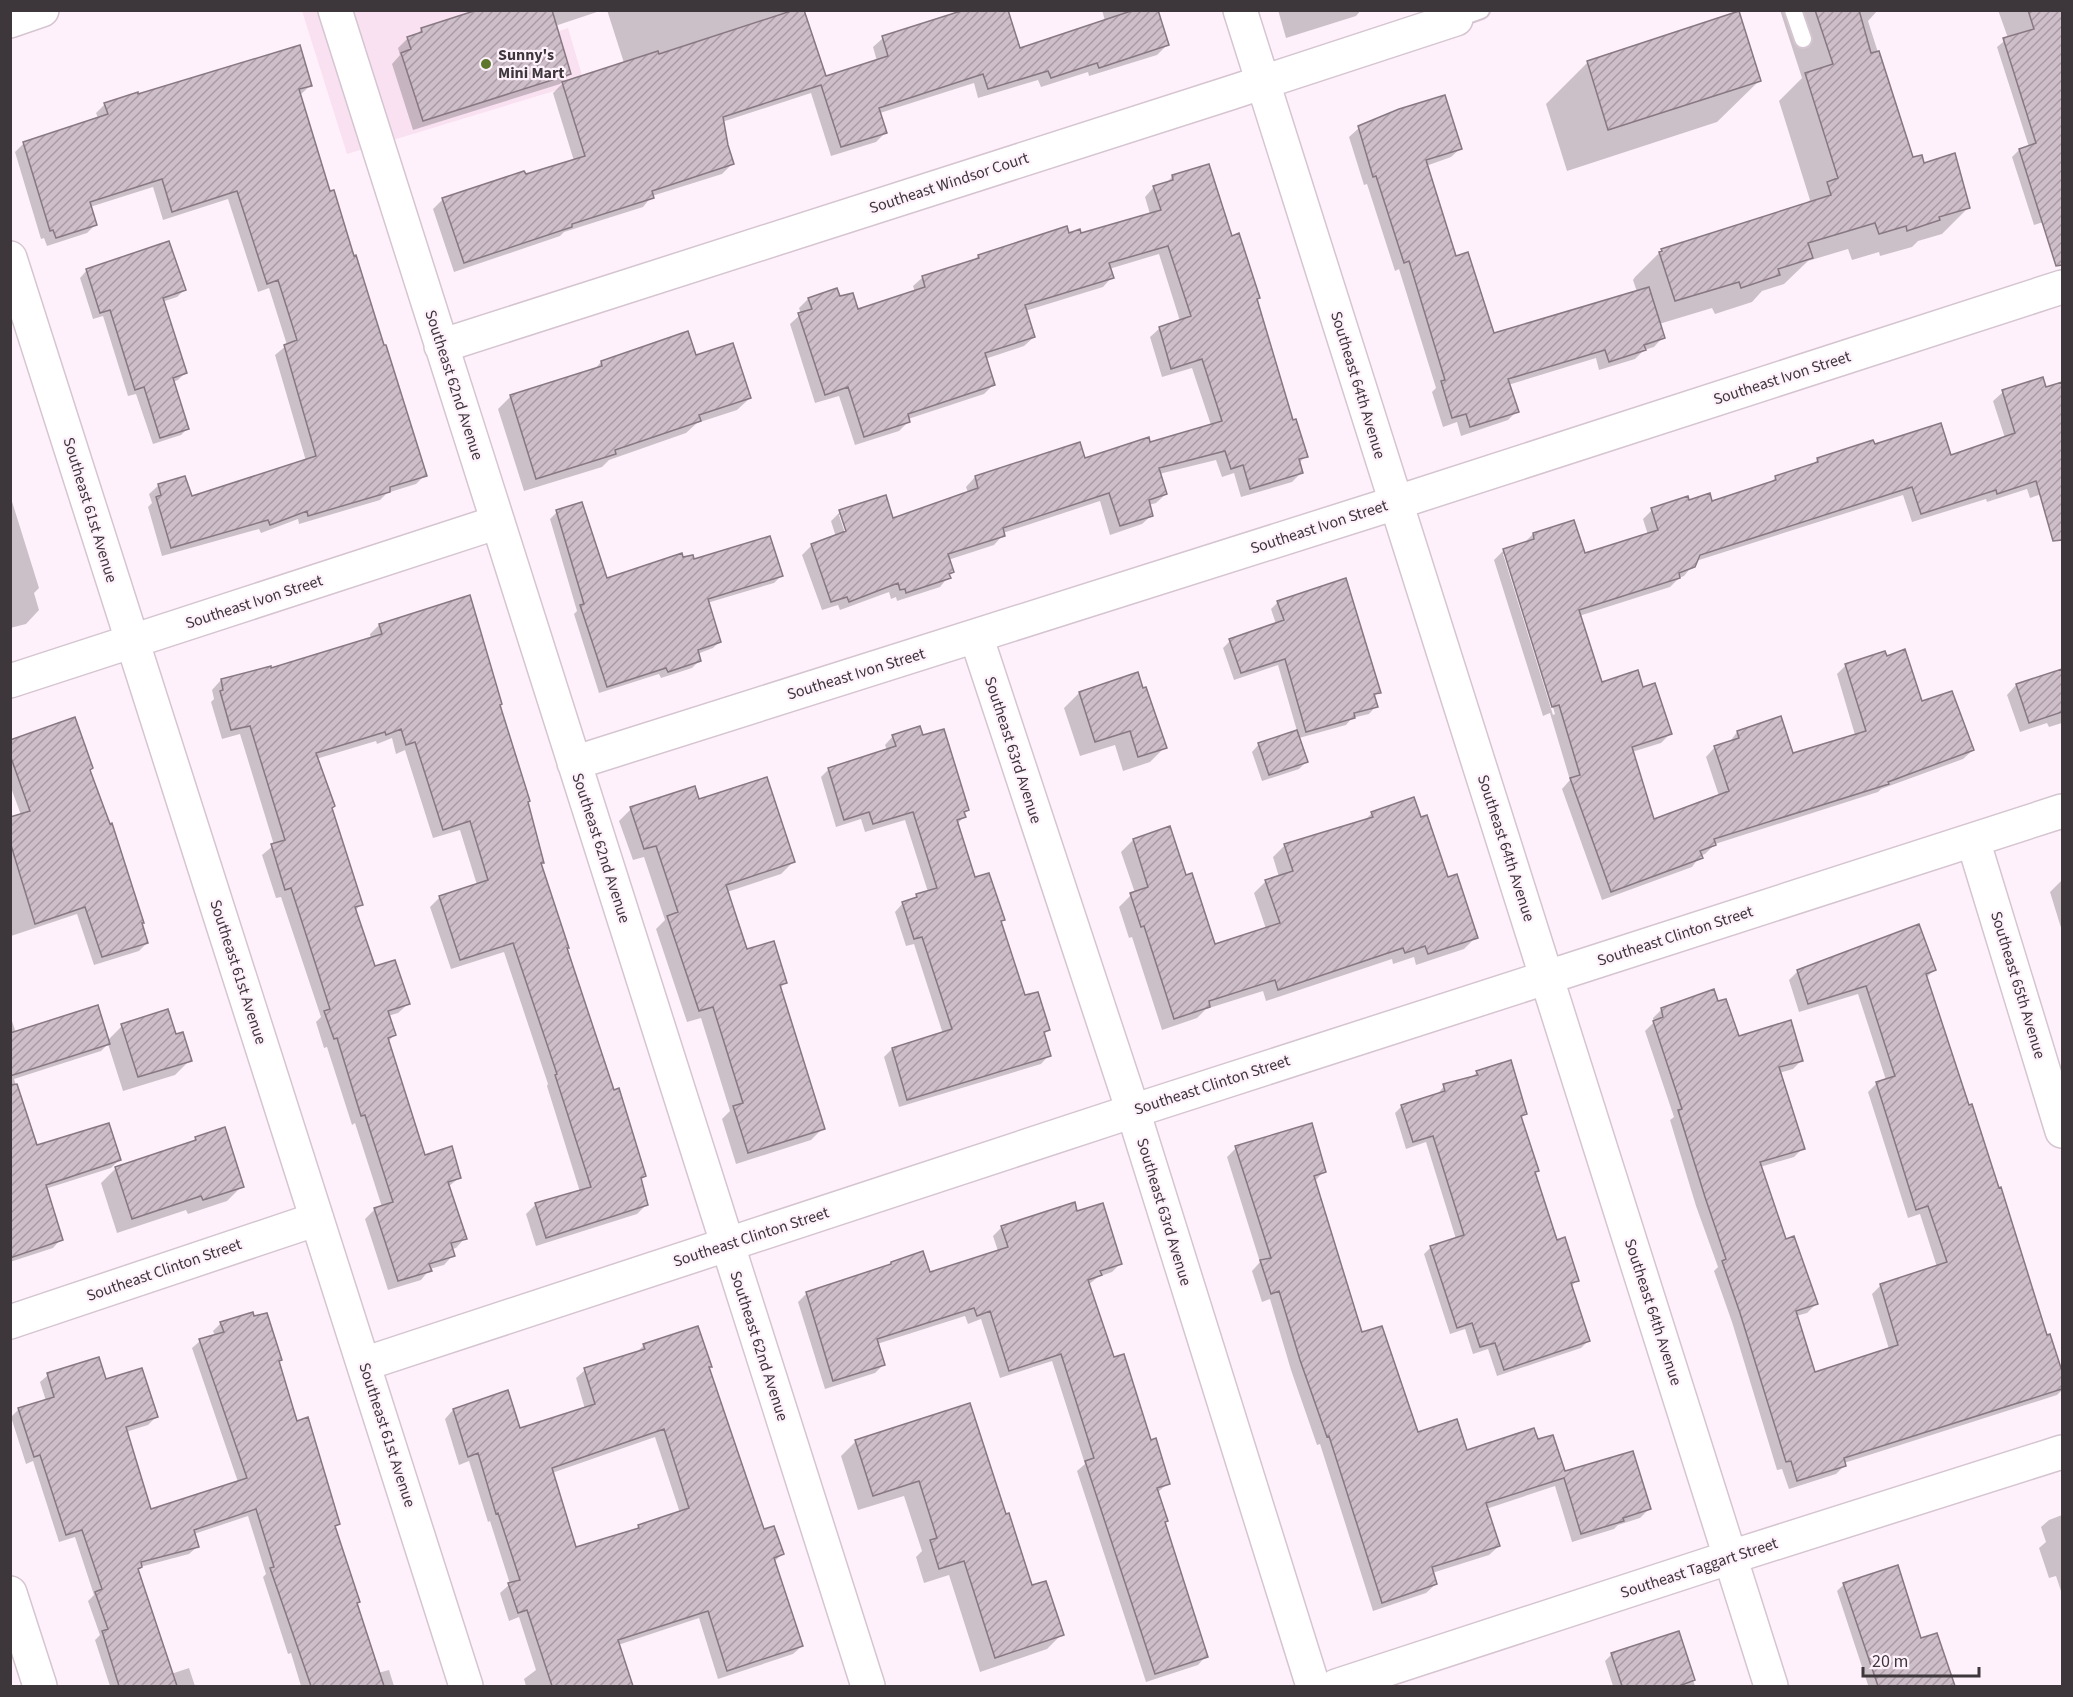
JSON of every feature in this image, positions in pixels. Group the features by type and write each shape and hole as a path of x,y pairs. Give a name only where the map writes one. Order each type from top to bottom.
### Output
{"street":[{"path":"10,21 42,10"},
{"name":"Southeast 62nd Avenue","path":"335,10 867,1686"},
{"name":"Southeast 64th Avenue","path":"1240,10 1772,1686"},
{"name":"Southeast Windsor Court","path":"441,346 1263,83 1468,14"},
{"name":"Southeast 61st Avenue","path":"10,258 466,1686"},
{"name":"Southeast Ivon Street","path":"574,763 1395,503 2062,287"},
{"name":"Southeast Ivon Street","path":"10,681 498,522"},
{"name":"Southeast 63rd Avenue","path":"976,636 1133,1111 1313,1686"},
{"name":"Southeast Clinton Street","path":"364,1364 1133,1111 2062,811"},
{"name":"Southeast 65th Avenue","path":"1973,840 2062,1131"},
{"name":"Southeast Clinton Street","path":"10,1322 317,1219"},
{"name":"Southeast Taggart Street","path":"1336,1686 2062,1452"},
{"path":"10,1593 40,1686"}],"lane":[{"path":"1793,10 1803,39"}],"shaded area":[{"path":"302,11 526,11 537,39 568,28 584,82 347,154"}],"building":[{"name":"Sunny's Mini Mart","path":"477,10 552,10 571,74 423,121 401,53 411,49 407,37 422,32 421,28"},
{"path":"794,10 804,10 826,76 888,56 882,36 964,10 1008,10 1020,48 1134,10 1158,10 1169,45 1099,68 1097,63 1051,78 1048,71 988,89 983,74 879,108 887,133 841,147 821,85 723,117 734,164 652,191 654,198 572,224 572,227 464,263 442,198 524,171 526,174 585,156 562,82 658,51 659,54"},
{"path":"1815,10 1859,10 1871,53 1879,51 1913,157 1922,155 1924,163 1955,153 1970,208 1939,217 1940,220 1907,231 1906,226 1879,234 1875,223 1808,243 1813,258 1778,269 1780,275 1741,288 1739,282 1675,301 1659,252 1662,251 1661,249 1831,195 1827,182 1838,178 1805,73 1833,64"},
{"path":"2028,10 2062,10 2062,265 2056,266 2019,149 2036,143 2003,38 2034,29"},
{"path":"1739,11 1761,81 1608,130 1587,61"},
{"path":"300,45 312,86 299,89 330,191 334,190 427,476 390,487 390,492 308,516 307,511 270,525 268,520 171,548 156,497 161,495 158,484 185,476 192,496 316,456 284,345 297,340 278,280 267,284 237,191 172,212 162,179 90,202 97,225 56,238 53,230 50,231 23,142 108,114 104,103"},
{"path":"1445,95 1462,149 1426,160 1456,256 1468,252 1494,333 1649,287 1665,338 1644,345 1646,350 1609,362 1605,350 1508,379 1519,412 1470,427 1466,414 1452,418 1441,381 1445,380 1409,261 1404,263 1376,176 1373,177 1358,126 1399,109"},
{"path":"1209,164 1232,236 1239,233 1260,298 1257,299 1293,420 1296,419 1308,457 1299,459 1303,473 1250,489 1243,465 1231,469 1225,451 1159,468 1167,494 1149,500 1153,516 1120,526 1109,493 1003,528 1005,536 948,554 954,572 949,574 951,578 906,593 905,589 900,590 898,583 849,602 847,597 831,602 811,544 846,531 839,510 886,495 893,518 978,488 975,476 1080,442 1085,458 1149,437 1150,442 1222,421 1202,359 1171,369 1159,327 1191,316 1168,246 1109,263 1114,278 1025,305 1035,337 985,353 995,385 908,414 910,422 864,437 848,387 825,395 798,313 812,309 808,298 837,288 840,296 853,293 858,309 925,287 922,276 979,258 978,255 1067,226 1069,233 1080,229 1081,233 1161,210 1153,186 1173,180 1172,175"},
{"path":"169,241 186,290 163,298 187,373 173,378 189,429 160,438 144,387 135,390 110,310 100,313 86,269"},
{"path":"688,331 696,355 733,343 751,398 699,415 701,421 615,450 616,454 536,479 510,395 602,366 601,361"},
{"path":"2043,377 2046,387 2062,382 2062,540 2053,541 2036,481 1997,494 1996,490 1921,514 1912,487 1700,555 1695,567 1679,573 1680,578 1579,610 1602,682 1638,670 1643,687 1655,683 1672,734 1632,747 1654,819 1729,791 1714,746 1739,738 1737,731 1781,716 1793,753 1866,731 1845,664 1885,651 1887,656 1905,649 1922,701 1952,691 1974,750 1888,782 1889,784 1714,839 1716,845 1700,851 1703,858 1611,892 1570,778 1580,775 1559,705 1552,707 1503,549 1534,539 1533,533 1574,520 1585,553 1658,530 1651,508 1688,496 1689,500 1710,493 1712,501 1776,480 1775,476 1818,462 1817,458 1873,440 1875,444 1941,423 1951,455 2015,433 2002,390"},
{"path":"582,502 607,578 682,553 683,557 693,555 694,559 770,536 783,576 708,599 721,642 698,650 701,661 668,672 666,668 607,687 580,605 584,604 556,510"},
{"path":"1346,578 1381,693 1374,694 1378,707 1354,713 1355,718 1306,732 1285,659 1241,673 1229,639 1284,620 1277,601"},
{"path":"470,595 502,704 500,705 530,801 528,802 544,863 541,863 614,1090 619,1088 646,1176 641,1178 648,1205 546,1238 535,1203 591,1187 555,1075 557,1074 513,943 460,960 439,896 488,880 470,821 443,830 415,742 406,745 401,729 386,735 385,732 316,753 335,806 332,808 363,905 355,907 375,966 395,960 410,1004 388,1011 396,1035 388,1038 425,1155 452,1146 461,1178 448,1182 467,1239 451,1243 455,1256 429,1264 432,1271 398,1281 374,1208 393,1202 365,1115 361,1116 337,1038 334,1039 324,1011 330,1009 291,888 285,890 271,844 285,840 250,726 231,730 220,691 223,690 221,679 271,666 271,668 382,634 379,624"},
{"path":"2062,669 2062,712 2029,723 2016,684"},
{"path":"1138,672 1143,688 1146,687 1167,748 1138,757 1130,731 1095,742 1079,692"},
{"path":"75,717 93,768 90,770 110,824 112,823 144,923 142,923 148,943 102,957 85,907 35,924 10,842 10,817 30,811 10,755 10,740"},
{"path":"920,726 923,735 944,729 969,810 964,812 966,817 957,820 975,877 989,873 1005,920 1001,921 1025,995 1038,992 1050,1030 1044,1032 1051,1056 907,1100 892,1048 952,1029 922,937 914,939 902,902 917,897 916,894 937,888 913,812 873,824 869,812 844,820 828,768 896,746 892,735"},
{"path":"1297,730 1308,762 1269,775 1258,743"},
{"path":"767,777 795,862 726,885 747,949 774,941 787,983 780,985 825,1129 748,1153 733,1106 743,1103 713,1007 699,1011 667,916 678,912 656,846 644,849 630,807 695,786 699,799"},
{"path":"1414,797 1421,817 1427,815 1448,877 1457,874 1478,938 1428,954 1425,946 1405,953 1403,948 1278,990 1275,980 1209,1001 1210,1007 1174,1019 1144,926 1141,927 1130,893 1148,887 1133,839 1170,826 1186,875 1192,873 1215,944 1280,923 1265,880 1293,871 1284,844 1373,817 1371,812"},
{"path":"1919,924 1936,970 1926,974 1969,1105 1972,1104 1999,1188 2001,1187 2047,1335 2050,1334 2062,1371 2062,1389 1844,1458 1846,1466 1797,1481 1791,1461 1786,1462 1722,1261 1726,1259 1678,1110 1682,1109 1653,1021 1663,1017 1661,1008 1714,989 1718,1001 1726,999 1739,1036 1791,1020 1803,1061 1779,1067 1805,1149 1760,1162 1786,1239 1794,1236 1818,1304 1796,1311 1815,1372 1898,1345 1880,1284 1947,1262 1928,1206 1916,1210 1876,1082 1895,1076 1866,986 1808,1004 1797,970"},
{"path":"98,1005 110,1044 10,1076 10,1033"},
{"path":"168,1009 176,1034 183,1032 192,1061 138,1077 121,1024"},
{"path":"1511,1060 1527,1114 1521,1116 1539,1171 1535,1172 1557,1240 1565,1237 1579,1281 1571,1283 1590,1341 1504,1370 1495,1343 1480,1347 1472,1323 1457,1328 1430,1246 1464,1235 1433,1136 1413,1142 1401,1105 1445,1091 1443,1084 1478,1075 1476,1071"},
{"path":"17,1084 37,1145 109,1123 121,1160 46,1185 63,1240 10,1258 10,1085"},
{"path":"1312,1123 1326,1172 1314,1176 1362,1332 1382,1326 1418,1432 1457,1419 1467,1450 1534,1428 1538,1439 1553,1435 1565,1471 1633,1451 1651,1509 1623,1518 1624,1521 1581,1534 1564,1478 1486,1503 1500,1546 1432,1567 1437,1584 1382,1603 1329,1436 1327,1437 1300,1360 1279,1291 1271,1294 1260,1260 1271,1258 1235,1146"},
{"path":"225,1127 244,1187 203,1200 201,1196 132,1219 115,1167 196,1140 195,1137"},
{"path":"1075,1202 1077,1211 1103,1203 1122,1264 1100,1271 1102,1275 1088,1280 1114,1357 1124,1354 1151,1440 1156,1438 1170,1484 1157,1488 1168,1521 1165,1522 1208,1657 1155,1674 1085,1461 1094,1458 1061,1354 1009,1371 990,1311 977,1316 974,1308 877,1339 885,1365 833,1381 806,1292 923,1251 930,1272 1008,1247 1001,1226"},
{"path":"253,1312 254,1316 267,1313 282,1360 279,1361 297,1421 308,1417 340,1524 335,1526 384,1686 311,1686 270,1568 274,1567 256,1509 194,1530 199,1547 141,1562 142,1567 138,1569 177,1686 119,1686 102,1631 108,1629 95,1592 102,1589 82,1530 66,1535 40,1455 34,1457 18,1408 54,1397 47,1373 99,1357 106,1379 142,1368 158,1417 126,1427 151,1509 247,1478 199,1339 224,1332 220,1322"},
{"path":"698,1326 712,1367 709,1367 764,1529 774,1526 784,1554 774,1558 803,1646 727,1671 708,1611 618,1640 633,1686 552,1686 527,1610 518,1613 508,1583 520,1580 498,1513 496,1514 478,1453 468,1457 453,1409 508,1390 520,1428 595,1404 584,1368 645,1349 643,1344","holes":["664,1429 689,1508 638,1525 639,1528 576,1547 552,1468"]},
{"path":"970,1403 1032,1585 1046,1581 1064,1635 995,1658 964,1561 939,1569 930,1540 937,1538 919,1481 873,1496 855,1440"},
{"path":"1898,1565 1921,1638 1937,1633 1955,1686 1878,1686 1843,1583"},
{"path":"1679,1631 1695,1680 1679,1686 1622,1686 1611,1653"}],"place":[{"name":"Sunny's Mini Mart","path":"486,64"}]}
